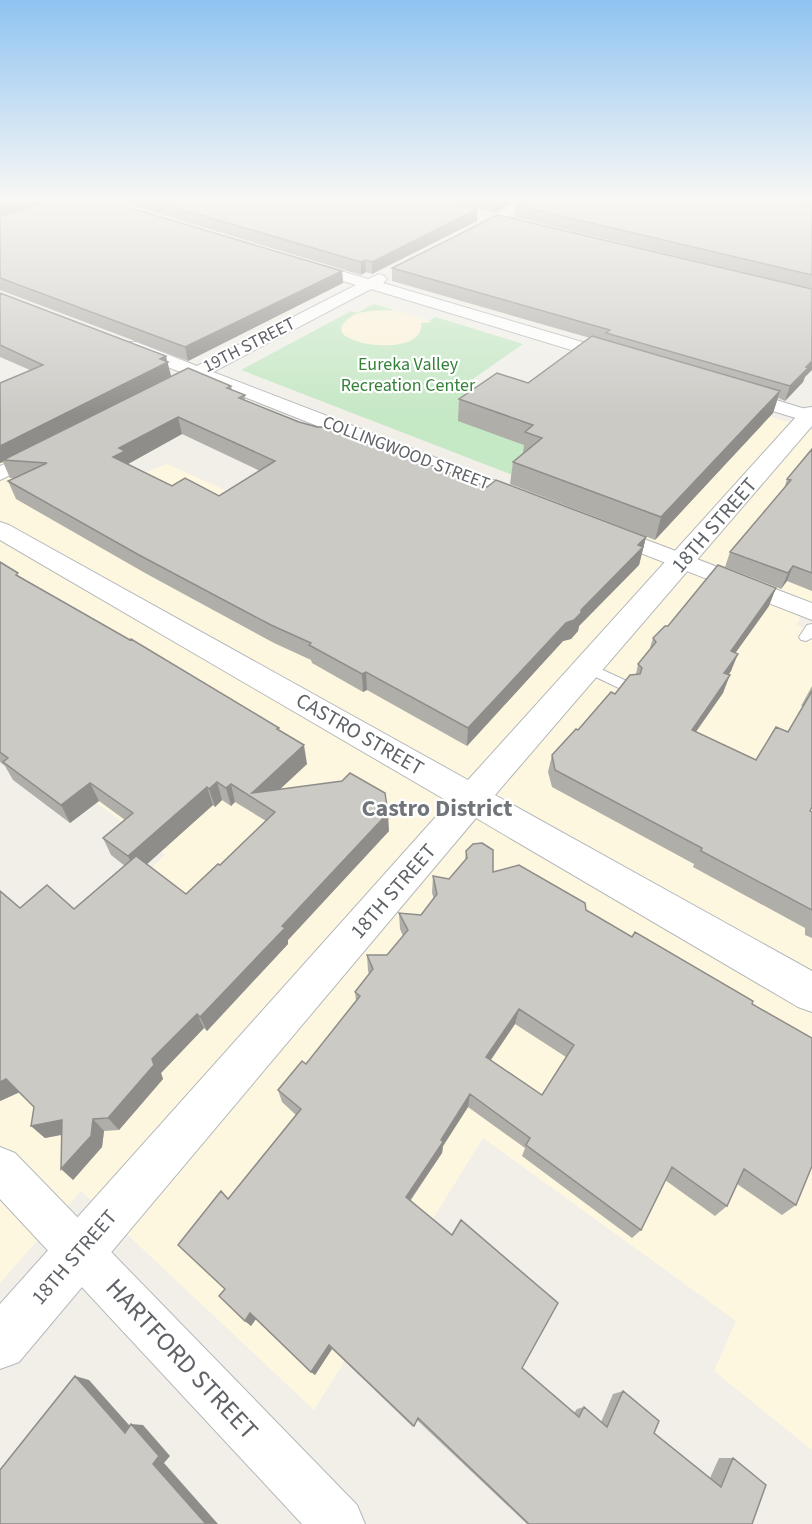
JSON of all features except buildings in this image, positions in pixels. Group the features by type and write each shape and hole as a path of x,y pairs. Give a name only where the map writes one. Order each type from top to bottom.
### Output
{"street":[{"path":"329,272 634,363"},
{"name":"19TH STREET","path":"172,385 393,272"},
{"name":"COLLINGWOOD STREET","path":"118,342 550,510"},
{"path":"725,391 811,415"},
{"name":"18TH STREET","path":"0,1343 472,800 811,415"},
{"path":"0,474 61,443"},
{"path":"582,522 812,612"},
{"name":"CASTRO STREET","path":"0,530 339,720 472,800 812,993"},
{"name":"HARTFORD STREET","path":"0,1168 338,1524"}],"lane":[{"path":"588,668 628,687"}],"shaded area":[{"path":"706,396 812,430 812,601 796,625 812,631 812,690 793,725 812,734 812,1450 714,1371 736,1321 483,1138 314,1410 81,1191 0,1283 0,1056 34,979 165,855 0,728 0,429 120,483 167,464 479,605"}],"green space":[{"name":"Eureka Valley Recreation Center","path":"374,304 428,321 436,317 523,344 466,384 529,406 585,503 241,370 351,311 357,313"}],"sand":[{"path":"394,310 433,322 421,323 420,333 402,344 374,345 350,338 342,333 341,327 352,316 372,311"}],"district":[{"name":"Castro District","path":"437,808"}]}
